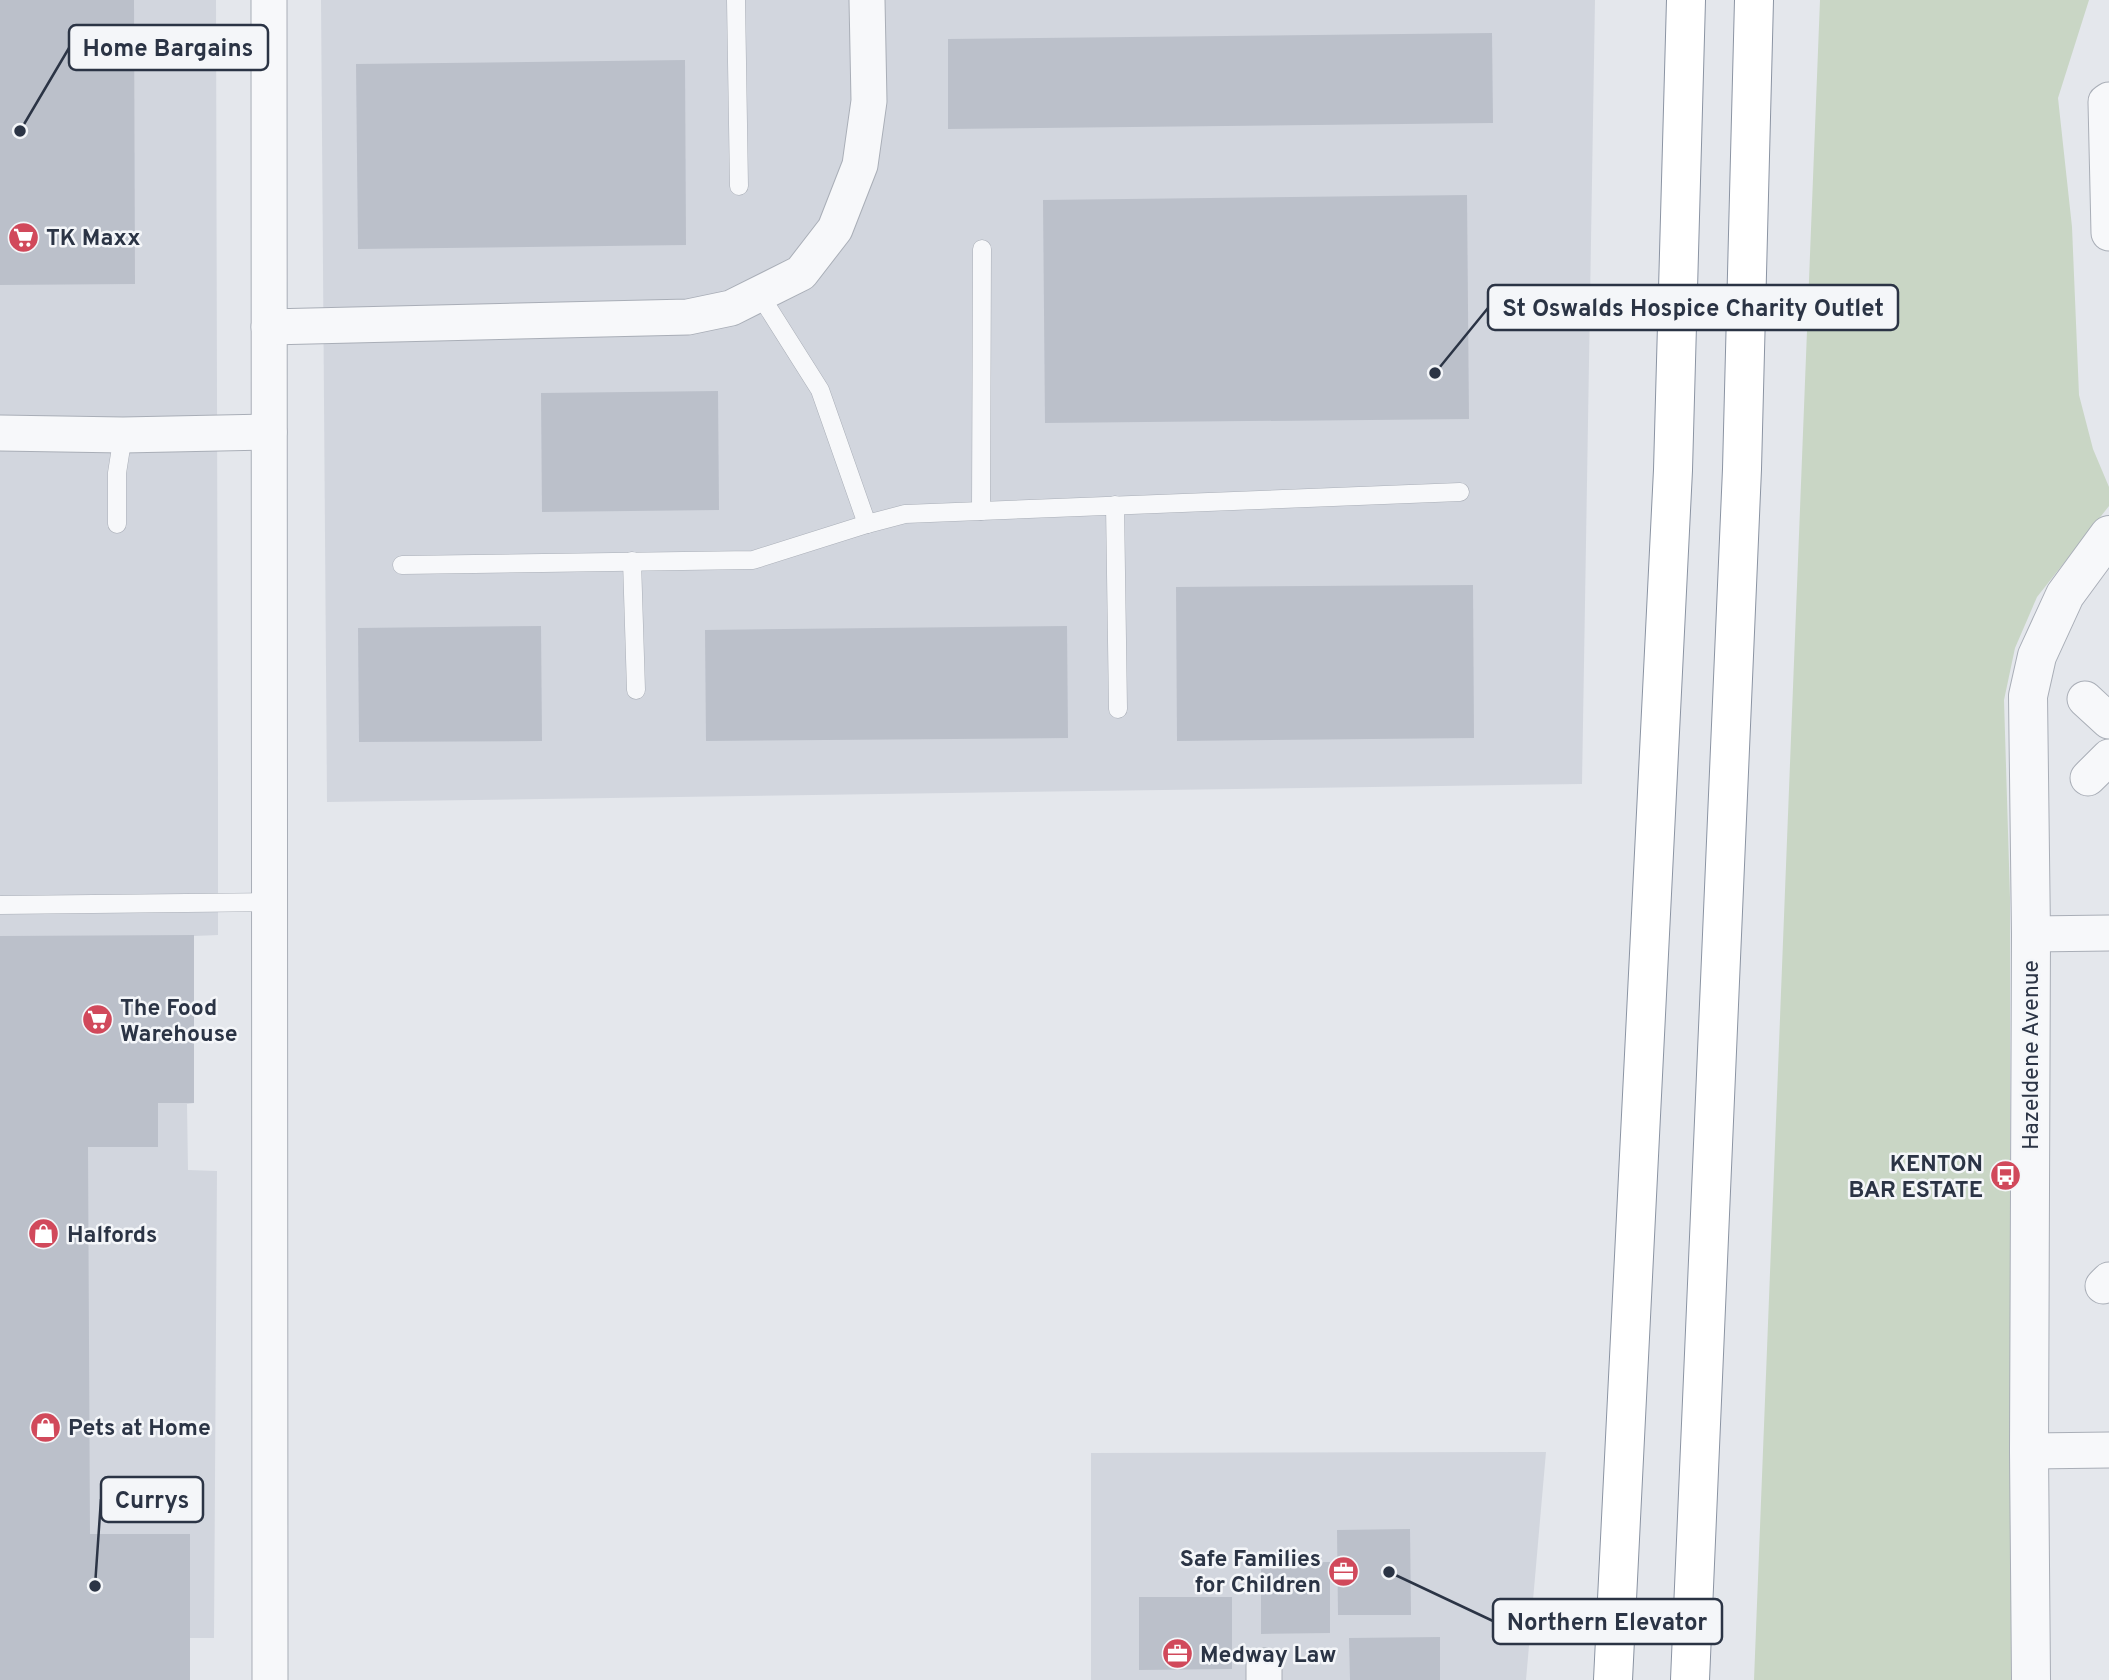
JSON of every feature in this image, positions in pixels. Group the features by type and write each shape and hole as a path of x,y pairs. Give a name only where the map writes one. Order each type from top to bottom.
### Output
{"highway":[{"path":"1613,1680 1673,470 1686,0"},
{"path":"1690,1680 1742,469 1754,0"}],"street":[{"path":"269,0 270,1680"},
{"path":"269,327 688,317 731,308 801,274 835,229 860,165 869,101 867,0"},
{"path":"2109,100 2106,103 2109,233"},
{"path":"0,433 123,435 269,432"},
{"name":"Hazeldene Avenue","path":"2031,1680 2031,934 2028,696 2037,656 2065,595 2109,535"},
{"path":"2031,934 2109,933"},
{"path":"2029,1451 2109,1450"}],"lane":[{"path":"736,0 739,186"},
{"path":"982,249 982,511"},
{"path":"760,295 820,390 867,524"},
{"path":"117,524 117,473 123,435"},
{"path":"401,565 753,560 905,514 1460,492"},
{"path":"1115,505 1118,709"},
{"path":"632,561 636,690"},
{"path":"0,905 270,902"}],"shaded area":[{"path":"0,0 216,0 218,935 194,936 194,1103 187,1104 188,1170 217,1171 214,1638 190,1638 0,1680"},
{"path":"321,0 1595,0 1582,784 327,802"},
{"path":"1546,1452 1526,1680 1091,1680 1091,1453"}],"green space":[{"path":"1820,0 2089,0 2058,98 2072,227 2079,395 2093,449 2109,487 2109,506 2037,597 2015,648 2004,700 2010,898 2013,1680 1754,1680"}],"building":[{"path":"0,0 134,0 135,284 0,285"},
{"path":"1492,33 1493,123 948,129 948,39"},
{"path":"685,60 686,245 358,249 356,64"},
{"path":"1467,195 1469,419 1045,423 1043,200"},
{"path":"718,391 719,510 542,512 541,393"},
{"path":"1473,585 1474,738 1177,741 1176,587"},
{"path":"541,626 542,741 359,742 358,628"},
{"path":"1067,626 1068,738 706,741 705,630"},
{"path":"194,935 194,1103 158,1103 158,1147 88,1147 90,1534 190,1534 190,1680 0,1680 0,936"},
{"path":"1410,1529 1411,1615 1338,1615 1337,1530"},
{"path":"1330,1562 1330,1633 1261,1634 1261,1563"},
{"path":"1139,1597 1232,1597 1232,1669 1139,1670"},
{"path":"1440,1637 1440,1680 1350,1680 1349,1638"}],"place":[{"name":"Home Bargains","path":"20,131"},
{"name":"TK Maxx","path":"23,237"},
{"name":"St Oswalds Hospice Charity Outlet","path":"1435,373"},
{"name":"The Food Warehouse","path":"97,1020"},
{"name":"KENTON BAR ESTATE","path":"2006,1176"},
{"name":"Halfords","path":"44,1234"},
{"name":"Pets at Home","path":"45,1427"},
{"name":"Safe Families for Children","path":"1344,1571"},
{"name":"Northern Elevator","path":"1389,1572"},
{"name":"Currys","path":"95,1586"},
{"name":"Medway Law","path":"1177,1654"}]}
